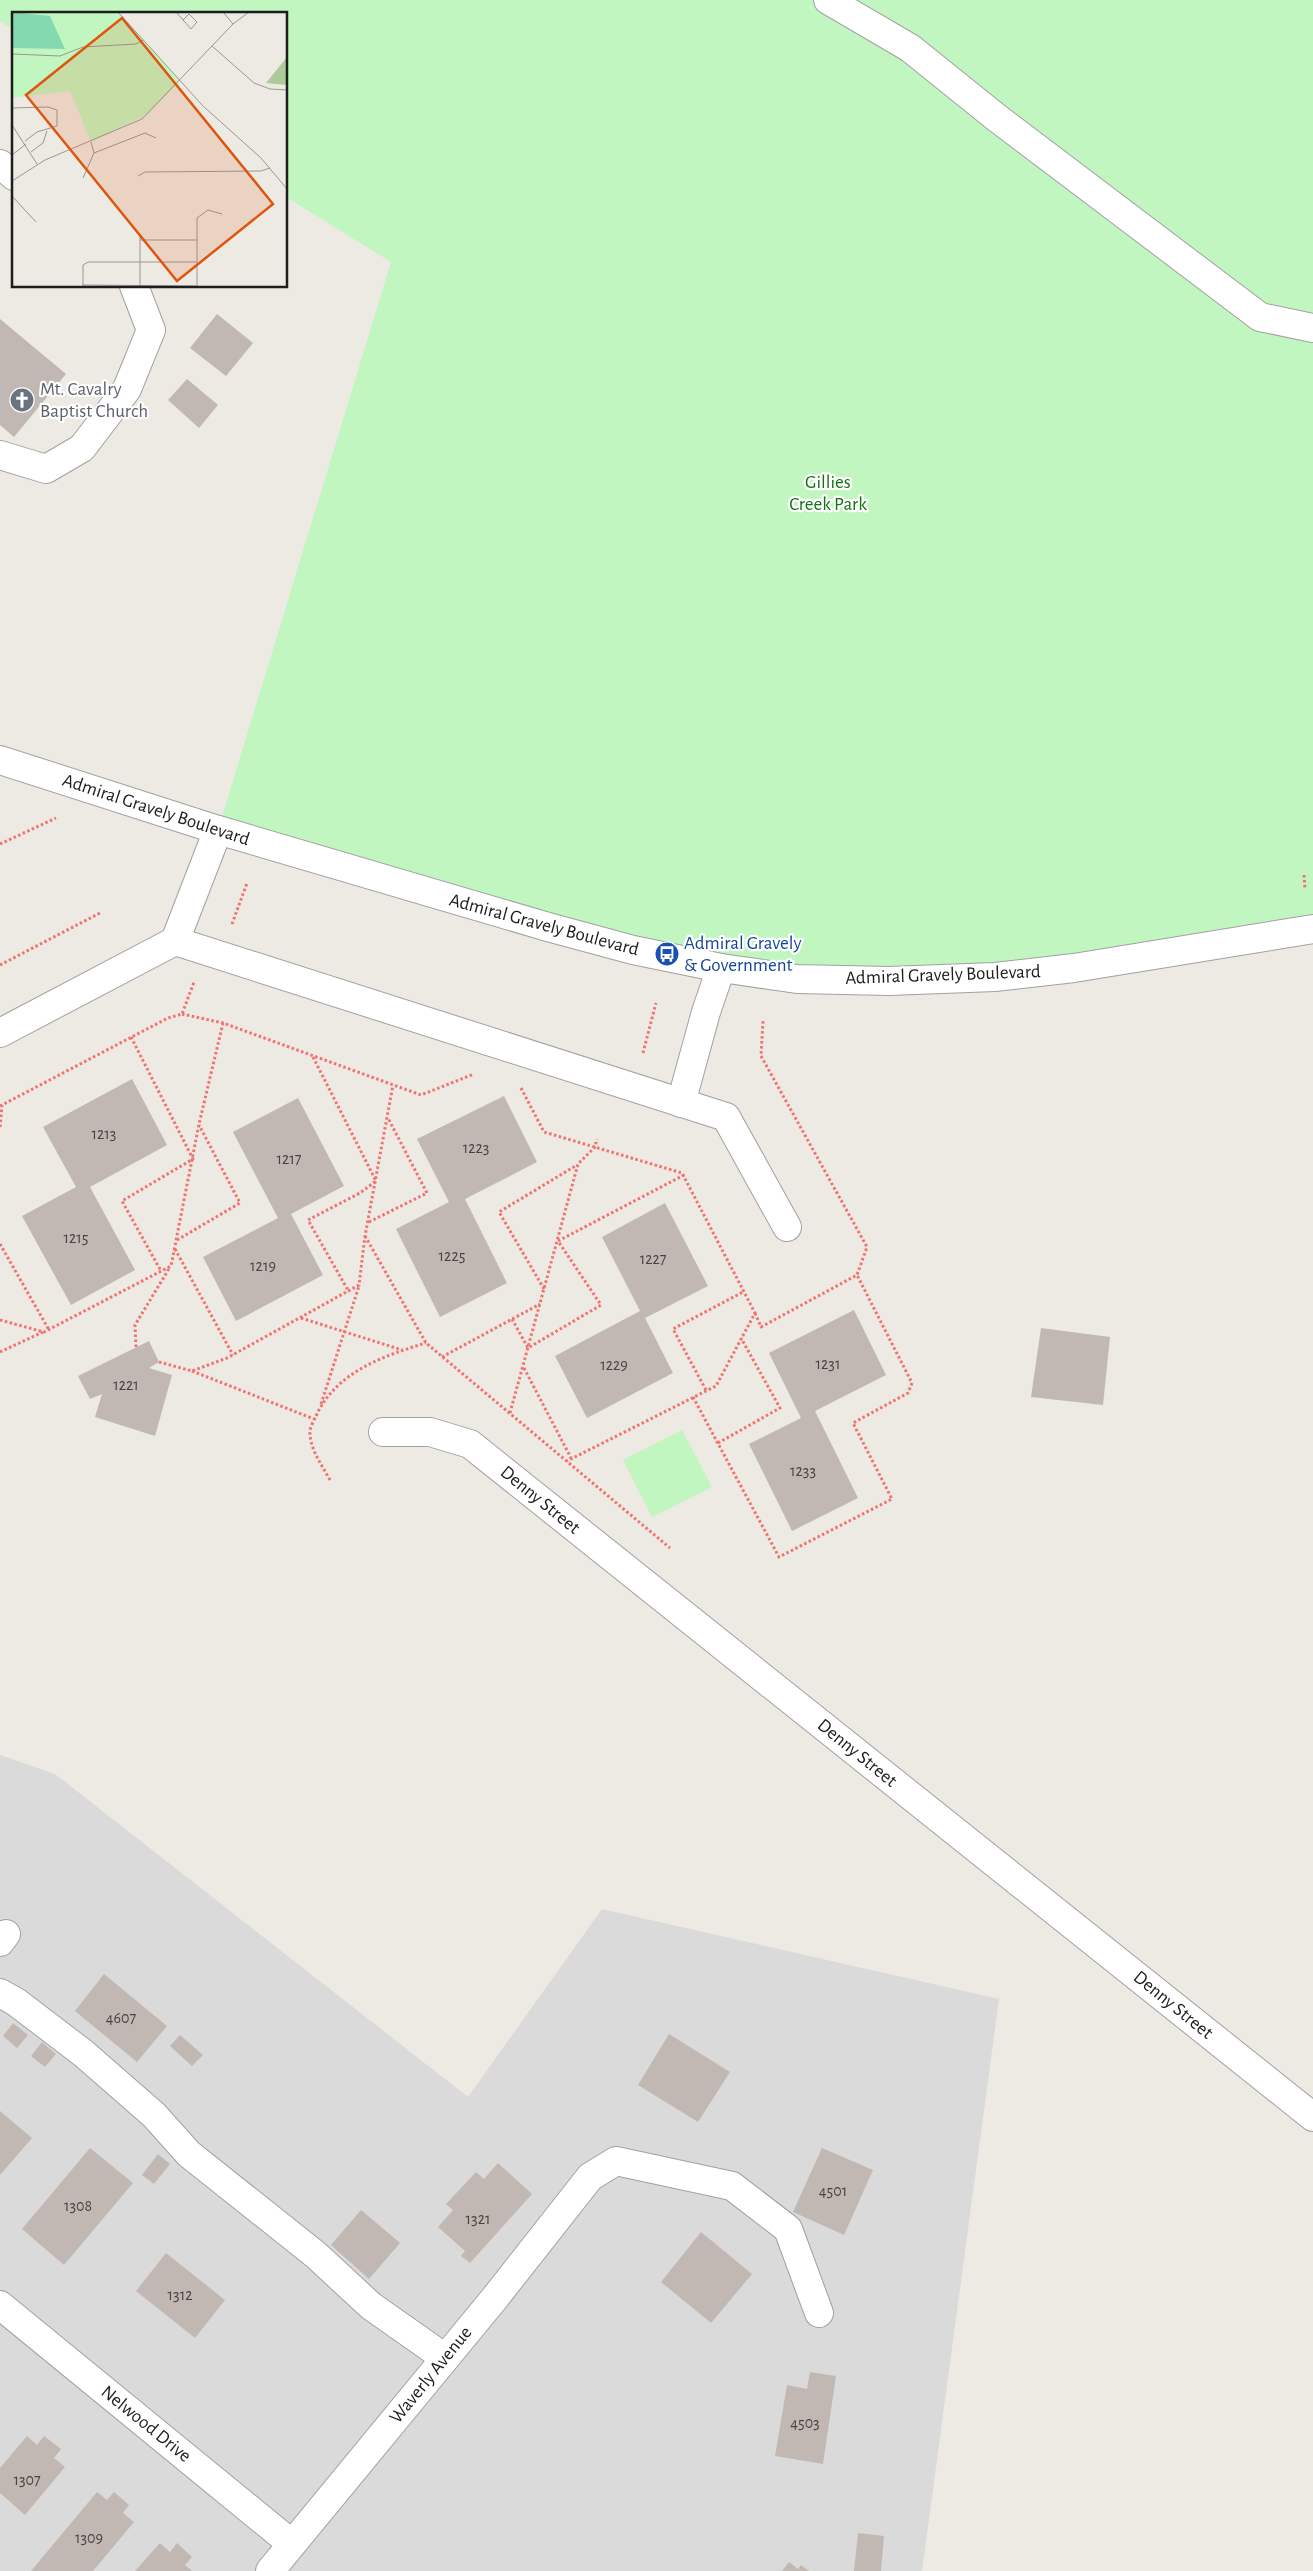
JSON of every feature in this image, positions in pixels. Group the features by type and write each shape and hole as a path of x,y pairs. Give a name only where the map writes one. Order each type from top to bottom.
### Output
{"street":[{"path":"828,0 910,48 997,118 1260,317 1313,328"},
{"path":"0,164 12,174"},
{"path":"0,455 46,469 82,448 127,389 150,330 135,288"},
{"name":"Admiral Gravely Boulevard","path":"0,760 218,830 557,930 633,950 721,968 797,979 889,981 995,978 1074,968 1313,928"},
{"path":"0,1033 174,941 218,830"},
{"path":"174,941 726,1117 787,1227"},
{"path":"681,1103 706,1012 721,968"},
{"name":"Denny Street","path":"383,1432 430,1432 470,1444 1313,2117"},
{"path":"0,1993 16,2002 83,2053 154,2115 189,2154 316,2255 371,2306 445,2358"},
{"name":"Waverly Avenue","path":"270,2571 445,2358 590,2177 616,2161 732,2186 788,2229 819,2313"},
{"name":"Nelwood Drive","path":"0,2305 292,2544"}],"path":[{"path":"0,844 56,818"},
{"path":"1304,875 1305,889"},
{"path":"230,928 247,883"},
{"path":"0,965 100,913"},
{"path":"182,1014 197,974"},
{"path":"646,1041 656,1003"},
{"path":"0,1127 1,1106 168,1018 182,1014 223,1024 421,1095 481,1072"},
{"path":"760,1043 763,1020"},
{"path":"136,1347 135,1325 171,1266 199,1124 223,1024"},
{"path":"131,1038 193,1159"},
{"path":"312,1057 376,1181"},
{"path":"330,1480 314,1453 310,1432 359,1285 365,1236 393,1085"},
{"path":"520,1086 544,1132 684,1175 754,1313 716,1386 569,1460"},
{"path":"369,1222 427,1193 387,1117"},
{"path":"176,1241 240,1203 199,1124"},
{"path":"544,1289 499,1212 578,1164 595,1147 597,1139"},
{"path":"161,1271 122,1202 193,1159"},
{"path":"510,1413 578,1164"},
{"path":"558,1241 684,1175"},
{"path":"349,1292 308,1220 360,1193 376,1181"},
{"path":"365,1236 426,1343 569,1460 670,1548"},
{"path":"528,1348 601,1305 558,1241"},
{"path":"0,1244 49,1330"},
{"path":"174,1249 233,1355"},
{"path":"0,1352 49,1330 171,1266"},
{"path":"693,1397 780,1557 892,1499 853,1423 908,1393 912,1383 857,1275"},
{"path":"192,1371 233,1355 359,1285"},
{"path":"706,1390 673,1329 743,1292"},
{"path":"442,1357 541,1304"},
{"path":"301,1318 402,1350"},
{"path":"512,1319 528,1348"},
{"path":"0,1320 44,1332"},
{"path":"718,1443 780,1408 741,1338"},
{"path":"320,1406 344,1380 378,1358 426,1343"},
{"path":"158,1362 192,1371 314,1419"},
{"path":"524,1367 569,1460"}],"shaded area":[{"path":"0,1755 55,1774 468,2097 602,1909 999,1999 922,2571 0,2571"}],"green space":[{"name":"Gillies Creek Park","path":"0,0 1313,0 1313,929 1074,968 797,979 218,830 391,262 288,198 288,12 12,12 12,29 0,21"},
{"path":"682,1430 712,1487 652,1517 623,1460"}],"building":[{"path":"217,314 253,343 226,376 190,348"},
{"name":"Mt. Cavalry Baptist Church","path":"0,319 66,374 14,437 0,425"},
{"path":"187,379 218,405 199,428 168,400"},
{"path":"132,1079 167,1145 90,1187 135,1270 71,1305 22,1216 76,1187 43,1127"},
{"path":"504,1096 537,1162 465,1199 507,1283 440,1317 396,1229 449,1202 417,1139"},
{"path":"298,1098 344,1186 291,1214 323,1275 236,1321 203,1257 278,1218 233,1132"},
{"path":"665,1203 708,1286 645,1318 673,1373 587,1418 555,1356 640,1311 602,1237"},
{"path":"854,1310 886,1375 815,1411 858,1498 792,1531 749,1444 801,1418 769,1353"},
{"path":"1041,1328 1110,1337 1103,1405 1031,1397"},
{"path":"149,1341 159,1362 149,1368 172,1375 155,1436 95,1417 102,1394 90,1399 78,1376"},
{"path":"104,1974 167,2026 137,2062 75,2011"},
{"path":"13,2023 28,2035 17,2048 3,2036"},
{"path":"669,2034 730,2072 698,2122 638,2085"},
{"path":"180,2035 203,2055 192,2066 170,2046"},
{"path":"42,2042 56,2054 45,2067 31,2056"},
{"path":"0,2111 32,2138 0,2175"},
{"path":"90,2148 133,2183 64,2265 22,2229"},
{"path":"822,2148 873,2170 844,2235 793,2212"},
{"path":"158,2154 170,2164 154,2184 142,2175"},
{"path":"498,2163 532,2194 470,2263 461,2256 465,2251 438,2227 453,2210 446,2204 476,2172 484,2179"},
{"path":"361,2210 400,2243 369,2279 331,2245"},
{"path":"701,2232 752,2274 711,2323 661,2282"},
{"path":"166,2253 225,2300 195,2338 136,2291"},
{"path":"810,2372 836,2376 823,2464 775,2456 787,2385 807,2389"},
{"path":"27,2436 37,2445 44,2436 61,2449 54,2458 65,2467 25,2515 0,2493 0,2468"},
{"path":"97,2492 107,2500 114,2492 129,2505 123,2513 134,2522 93,2571 31,2571"},
{"path":"858,2533 884,2536 881,2571 854,2571"},
{"path":"160,2543 170,2552 177,2543 192,2557 185,2565 192,2571 135,2571"},
{"path":"789,2562 798,2569 801,2565 809,2571 782,2571"}],"place":[{"name":"Mt. Cavalry Baptist Church","path":"22,400"},
{"name":"Admiral Gravely & Government","path":"667,954"}]}
